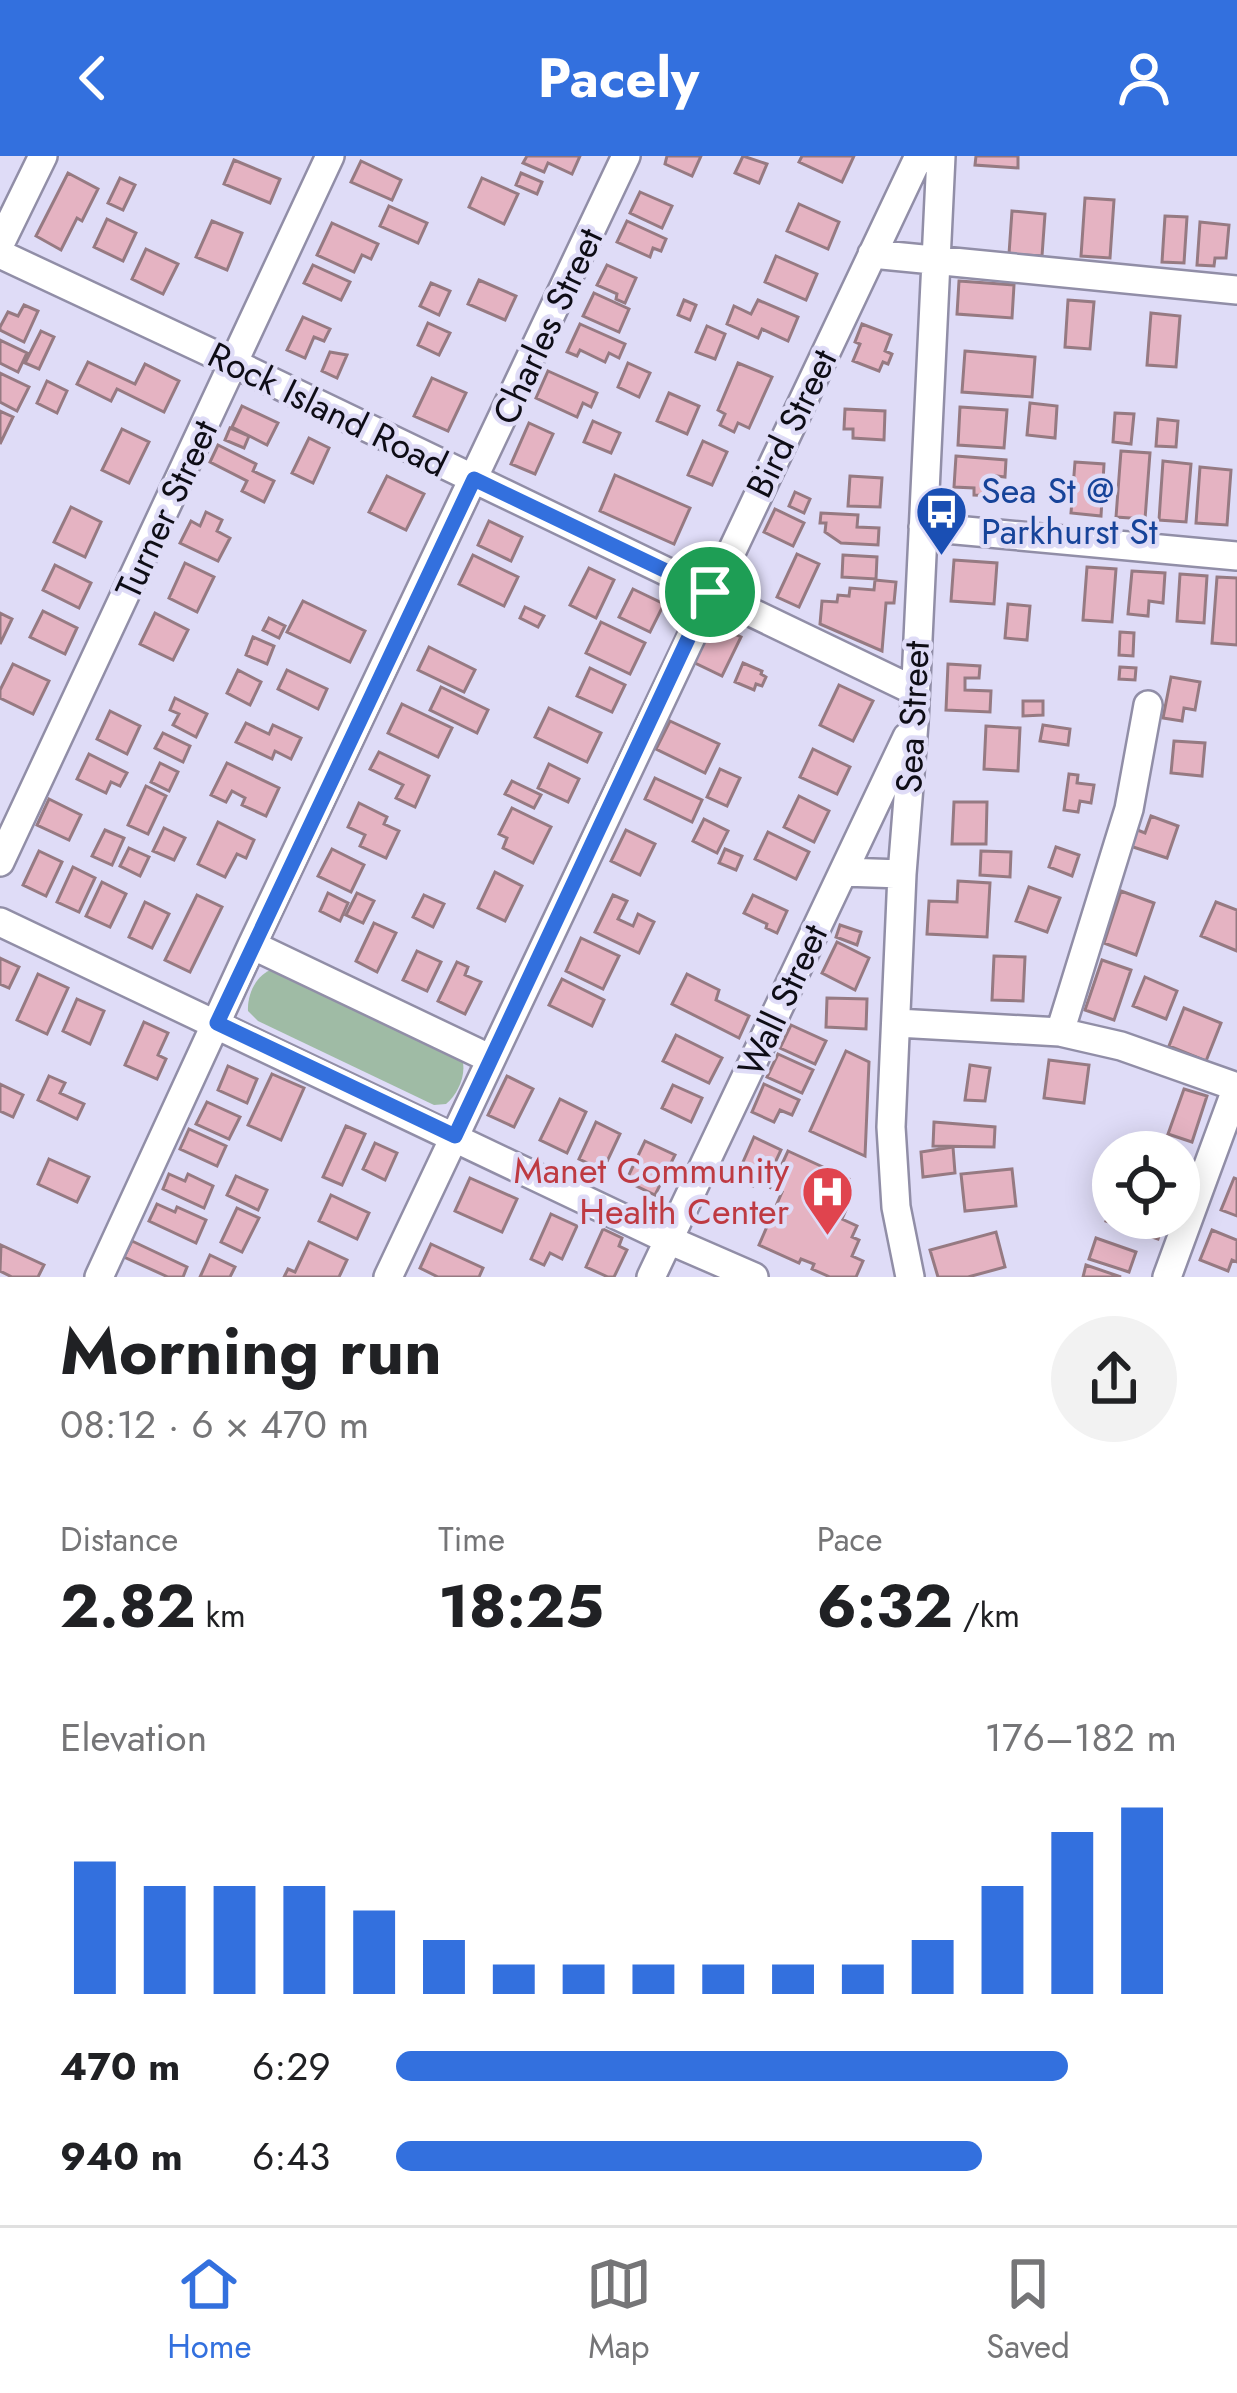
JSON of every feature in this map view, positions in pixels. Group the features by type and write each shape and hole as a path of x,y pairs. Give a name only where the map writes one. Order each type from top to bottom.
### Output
{"street":[{"path":"0,244 43,156"},
{"name":"Turner Street","path":"0,862 330,156"},
{"name":"Charles Street","path":"99,1277 626,156"},
{"name":"Bird Street","path":"388,1277 919,156"},
{"name":"Sea Street","path":"910,1277 896,1207 891,1127 940,156"},
{"name":"Rock Island Road","path":"0,254 915,691"},
{"path":"872,254 1237,290"},
{"path":"922,527 1237,556"},
{"path":"1060,1032 1129,809 1148,705"},
{"name":"Wall Street","path":"651,1277 914,722"},
{"path":"843,872 902,874"},
{"path":"0,922 754,1277"},
{"path":"252,945 491,1059"},
{"path":"897,1023 1060,1032 1121,1046 1237,1087 1167,1277"}],"green space":[{"path":"274,969 462,1059 462,1077 454,1095 446,1104 434,1105 258,1021 248,1011 249,998 258,980"}],"building":[{"path":"527,156 580,156 572,174 548,163 544,172 523,163"},
{"path":"667,156 701,156 692,176 665,164"},
{"path":"743,156 767,164 759,183 735,173"},
{"path":"802,156 854,156 842,182 799,162"},
{"path":"976,156 1018,156 1018,168 975,165"},
{"path":"234,160 280,179 270,203 224,184"},
{"path":"361,161 401,180 392,200 351,182"},
{"path":"68,173 98,189 61,250 36,236"},
{"path":"521,173 542,182 537,194 516,185"},
{"path":"120,178 135,185 123,210 108,203"},
{"path":"482,178 518,194 504,224 469,207"},
{"path":"640,192 672,206 662,228 630,213"},
{"path":"1085,198 1114,200 1110,258 1081,256"},
{"path":"799,204 839,222 828,249 787,231"},
{"path":"389,206 427,223 418,243 380,226"},
{"path":"1012,211 1045,214 1042,256 1009,254"},
{"path":"1165,216 1187,217 1184,263 1162,262"},
{"path":"107,219 136,233 123,261 94,247"},
{"path":"212,221 242,233 227,270 196,257"},
{"path":"627,221 666,239 661,251 653,248 650,257 617,242"},
{"path":"1200,222 1229,225 1226,258 1215,258 1214,266 1197,265"},
{"path":"332,223 378,244 371,259 362,255 354,272 317,255"},
{"path":"146,249 178,264 163,294 132,279"},
{"path":"776,256 817,274 806,300 765,282"},
{"path":"313,265 350,282 341,300 304,283"},
{"path":"607,265 636,278 625,303 597,285"},
{"path":"479,280 516,296 505,320 468,304"},
{"path":"959,281 1014,285 1012,318 957,314"},
{"path":"431,283 450,291 439,315 420,306"},
{"path":"594,293 629,309 619,332 583,316"},
{"path":"684,300 696,305 690,320 678,315"},
{"path":"758,300 798,317 788,341 762,329 758,338 727,324 734,306 751,314"},
{"path":"1068,300 1094,302 1090,349 1065,347"},
{"path":"24,305 38,311 24,342 0,327 8,312 18,316"},
{"path":"1151,313 1180,316 1176,367 1147,365"},
{"path":"303,317 330,329 324,341 314,337 305,358 287,350"},
{"path":"428,323 450,333 439,355 418,345"},
{"path":"580,324 625,344 619,358 609,353 605,362 580,350 577,356 567,352"},
{"path":"862,324 891,335 885,351 892,354 879,371 853,361"},
{"path":"707,326 725,334 715,359 696,352"},
{"path":"41,331 54,337 39,369 25,363"},
{"path":"0,340 27,353 18,372 0,363"},
{"path":"965,351 1035,357 1032,397 962,392"},
{"path":"330,352 347,355 337,378 322,371"},
{"path":"88,362 135,384 145,364 179,381 164,412 117,389 111,401 77,384"},
{"path":"628,363 650,373 639,397 618,387"},
{"path":"738,363 772,377 749,428 738,423 734,432 720,425 725,414 718,410"},
{"path":"548,371 597,393 591,407 583,403 577,417 536,398"},
{"path":"0,373 29,387 17,411 0,402"},
{"path":"432,378 466,393 448,431 414,416"},
{"path":"47,381 67,391 57,413 37,403"},
{"path":"669,393 699,406 687,434 657,421"},
{"path":"1030,403 1057,406 1055,438 1027,435"},
{"path":"242,406 278,423 267,445 232,427"},
{"path":"960,407 1007,410 1004,448 958,445"},
{"path":"845,409 885,411 884,440 853,438 853,429 844,429"},
{"path":"0,411 13,417 0,444"},
{"path":"1115,413 1134,414 1131,444 1113,442"},
{"path":"1158,419 1178,421 1176,447 1156,446"},
{"path":"593,421 620,433 611,453 584,442"},
{"path":"529,423 553,434 535,474 511,464"},
{"path":"230,428 249,436 244,448 225,440"},
{"path":"122,429 149,442 129,483 102,470"},
{"path":"309,438 329,448 313,483 292,473"},
{"path":"703,441 727,452 712,485 688,475"},
{"path":"218,445 256,464 253,471 274,481 264,502 242,491 247,481 210,462"},
{"path":"1121,451 1150,453 1145,519 1116,517"},
{"path":"956,456 1006,460 1005,477 996,476 994,496 954,487"},
{"path":"1163,461 1191,464 1186,522 1159,520"},
{"path":"1075,462 1104,464 1101,516 1071,513"},
{"path":"1200,467 1231,470 1227,525 1196,523"},
{"path":"615,475 690,508 674,544 600,511"},
{"path":"387,476 424,494 406,530 369,512"},
{"path":"850,476 882,478 880,507 848,506"},
{"path":"795,492 810,499 804,513 789,506"},
{"path":"71,507 101,522 85,557 54,542"},
{"path":"775,509 804,523 793,546 764,532"},
{"path":"206,512 222,520 217,531 230,538 218,561 180,543 191,521 200,526"},
{"path":"821,513 858,515 857,527 879,528 878,545 841,543 825,532"},
{"path":"489,521 522,537 511,561 478,545"},
{"path":"797,554 819,564 799,607 777,597"},
{"path":"473,555 518,577 504,606 459,584"},
{"path":"843,555 877,557 876,579 842,577"},
{"path":"954,560 997,563 994,604 951,601"},
{"path":"185,563 214,577 197,612 169,598"},
{"path":"55,565 91,583 79,608 43,590"},
{"path":"1087,567 1116,569 1112,622 1083,620"},
{"path":"589,568 614,580 596,618 570,605"},
{"path":"1132,571 1165,573 1163,603 1149,601 1148,616 1128,614"},
{"path":"1180,574 1207,576 1204,623 1177,621"},
{"path":"1217,577 1237,578 1237,645 1212,643"},
{"path":"875,580 896,582 894,603 886,603 882,651 820,624 822,601 837,602 838,595 849,596 850,588 874,590"},
{"path":"633,589 664,604 650,632 619,617"},
{"path":"303,601 365,631 350,662 287,632"},
{"path":"1008,604 1030,606 1027,640 1005,638"},
{"path":"525,607 544,616 538,627 520,618"},
{"path":"43,611 77,628 65,654 30,637"},
{"path":"0,613 12,619 0,644"},
{"path":"155,613 188,630 173,660 140,644"},
{"path":"269,618 285,626 279,638 263,630"},
{"path":"601,622 645,643 630,674 586,653"},
{"path":"712,624 741,637 722,676 693,662"},
{"path":"1120,632 1134,633 1133,656 1119,655"},
{"path":"253,637 274,646 267,664 246,655"},
{"path":"429,647 475,670 464,692 418,670"},
{"path":"743,663 762,671 766,677 762,686 756,684 754,690 735,682"},
{"path":"13,664 49,681 33,714 0,698"},
{"path":"948,664 980,666 979,678 965,678 965,690 991,691 990,712 946,710"},
{"path":"1120,667 1136,668 1135,680 1119,679"},
{"path":"590,668 625,685 612,712 577,696"},
{"path":"238,670 261,682 250,705 227,693"},
{"path":"287,670 327,689 318,709 278,689"},
{"path":"1171,677 1200,682 1195,710 1184,708 1182,721 1163,718"},
{"path":"839,685 873,701 853,741 820,725"},
{"path":"441,687 488,710 477,733 430,710"},
{"path":"175,698 207,714 196,737 173,725 179,714 170,710"},
{"path":"1023,701 1043,701 1043,715 1023,716"},
{"path":"402,704 452,728 438,757 388,733"},
{"path":"549,708 601,733 587,762 535,737"},
{"path":"110,711 140,726 127,754 97,739"},
{"path":"670,721 719,744 705,773 656,749"},
{"path":"246,723 269,734 273,725 301,738 291,759 275,751 272,759 236,742"},
{"path":"1043,725 1070,729 1068,745 1040,741"},
{"path":"986,726 1020,728 1018,771 984,769"},
{"path":"163,733 190,746 183,762 155,748"},
{"path":"1174,741 1205,743 1202,776 1171,773"},
{"path":"813,749 850,767 837,794 800,777"},
{"path":"379,752 429,776 415,807 396,798 403,785 370,769"},
{"path":"89,754 127,773 120,786 111,782 106,793 77,779"},
{"path":"160,763 178,772 169,791 151,782"},
{"path":"227,763 279,788 266,816 242,805 245,798 232,791 226,802 211,795"},
{"path":"549,764 579,779 568,802 538,788"},
{"path":"720,769 740,778 727,806 707,797"},
{"path":"1069,774 1078,775 1077,783 1094,785 1091,803 1080,801 1078,812 1064,810"},
{"path":"655,778 702,800 692,822 645,799"},
{"path":"512,781 541,795 534,808 505,794"},
{"path":"146,786 166,796 148,834 128,825"},
{"path":"799,796 829,811 814,842 784,827"},
{"path":"49,799 81,815 69,840 37,825"},
{"path":"954,802 987,802 986,844 952,844"},
{"path":"359,803 387,817 384,824 399,831 386,858 360,846 365,835 348,827"},
{"path":"512,808 551,827 533,863 503,848 507,838 499,834"},
{"path":"1151,816 1178,826 1167,858 1130,846 1135,829 1145,833"},
{"path":"704,819 728,831 717,853 693,841"},
{"path":"218,822 254,840 246,858 237,854 225,877 198,864"},
{"path":"164,828 185,838 174,860 153,851"},
{"path":"105,830 124,838 112,865 92,856"},
{"path":"626,830 655,844 640,875 611,861"},
{"path":"768,832 809,852 796,879 755,859"},
{"path":"1056,847 1079,855 1072,876 1049,867"},
{"path":"129,848 149,857 140,876 120,866"},
{"path":"332,849 364,865 351,892 318,876"},
{"path":"725,849 742,856 736,870 719,863"},
{"path":"39,851 62,862 46,896 23,885"},
{"path":"981,851 1011,852 1010,877 980,875"},
{"path":"73,867 95,878 79,912 57,902"},
{"path":"495,872 522,886 505,921 478,908"},
{"path":"958,881 990,883 987,937 927,934 929,901 957,902"},
{"path":"102,882 126,894 110,927 86,916"},
{"path":"1029,887 1060,898 1047,932 1016,921"},
{"path":"1121,891 1154,903 1136,955 1104,943"},
{"path":"328,893 348,903 340,921 320,911"},
{"path":"357,893 374,901 363,923 346,915"},
{"path":"197,895 222,907 190,972 165,960"},
{"path":"424,895 444,904 433,927 413,917"},
{"path":"613,895 627,901 618,919 633,926 638,914 654,922 639,953 595,932"},
{"path":"753,895 787,911 777,933 744,913"},
{"path":"145,902 169,914 152,948 129,937"},
{"path":"1216,902 1237,910 1237,951 1201,936"},
{"path":"374,923 396,933 377,972 356,961"},
{"path":"840,925 861,932 857,945 836,937"},
{"path":"581,938 619,956 603,989 566,971"},
{"path":"837,942 869,958 855,990 822,973"},
{"path":"417,951 441,962 427,991 403,980"},
{"path":"994,956 1025,957 1023,1001 992,1000"},
{"path":"0,958 19,967 9,988 0,984"},
{"path":"1102,960 1131,970 1114,1020 1085,1010"},
{"path":"457,962 468,967 465,975 481,982 465,1014 438,1001"},
{"path":"38,974 68,988 47,1034 17,1020"},
{"path":"687,974 719,990 716,1000 749,1016 739,1038 672,1004"},
{"path":"1145,977 1177,991 1166,1019 1133,1006"},
{"path":"562,979 604,1000 592,1026 549,1005"},
{"path":"827,998 867,999 866,1029 826,1027"},
{"path":"77,999 104,1011 90,1044 63,1031"},
{"path":"1184,1008 1221,1023 1206,1061 1169,1046"},
{"path":"144,1022 168,1033 158,1055 166,1059 157,1079 125,1065"},
{"path":"791,1025 826,1041 815,1064 780,1048"},
{"path":"676,1035 722,1058 709,1083 663,1061"},
{"path":"846,1051 869,1062 865,1156 810,1131"},
{"path":"778,1054 813,1070 802,1093 767,1077"},
{"path":"1049,1060 1089,1065 1084,1103 1044,1098"},
{"path":"970,1065 990,1068 985,1101 965,1100"},
{"path":"228,1066 257,1079 247,1103 218,1090"},
{"path":"272,1074 304,1088 281,1140 248,1125"},
{"path":"49,1076 65,1083 60,1093 84,1104 77,1119 38,1100"},
{"path":"507,1076 533,1089 514,1127 488,1115"},
{"path":"0,1084 23,1095 13,1117 0,1111"},
{"path":"764,1084 799,1100 792,1115 780,1110 774,1122 752,1112"},
{"path":"673,1085 702,1098 691,1122 662,1108"},
{"path":"1184,1089 1207,1096 1196,1131 1169,1131"},
{"path":"560,1099 586,1112 567,1153 540,1140"},
{"path":"207,1102 240,1117 229,1139 196,1124"},
{"path":"596,1122 620,1134 603,1170 579,1159"},
{"path":"934,1122 995,1127 994,1147 933,1146"},
{"path":"346,1126 365,1134 342,1185 323,1177"},
{"path":"189,1129 226,1146 217,1166 180,1149"},
{"path":"754,1137 781,1150 767,1180 759,1176 753,1186 736,1178"},
{"path":"645,1141 675,1155 655,1195 626,1181"},
{"path":"375,1143 397,1153 385,1180 363,1169"},
{"path":"953,1147 955,1173 923,1177 921,1152"},
{"path":"788,1151 849,1179 840,1199 849,1203 842,1219 857,1226 852,1237 859,1240 852,1256 863,1261 856,1277 830,1277 812,1269 814,1264 801,1259 799,1263 759,1245 782,1192 771,1188"},
{"path":"49,1159 89,1177 77,1202 38,1184"},
{"path":"1012,1169 1016,1206 965,1211 961,1174"},
{"path":"169,1174 185,1181 188,1174 213,1186 204,1208 163,1189"},
{"path":"236,1176 267,1190 258,1210 227,1195"},
{"path":"470,1178 517,1199 502,1232 455,1211"},
{"path":"1237,1179 1237,1216 1221,1210"},
{"path":"331,1195 369,1213 357,1239 319,1221"},
{"path":"157,1204 206,1220 196,1243 149,1221"},
{"path":"237,1208 259,1218 242,1252 221,1242"},
{"path":"551,1214 577,1226 562,1259 550,1253 544,1265 531,1259"},
{"path":"603,1229 622,1238 619,1246 627,1250 614,1277 586,1267"},
{"path":"1212,1230 1237,1240 1237,1262 1232,1260 1228,1271 1200,1260"},
{"path":"996,1232 1005,1267 968,1277 938,1277 930,1250"},
{"path":"1096,1239 1136,1252 1129,1272 1089,1259"},
{"path":"132,1241 187,1267 183,1277 168,1277 124,1257"},
{"path":"309,1242 347,1260 339,1277 284,1277 288,1269 295,1272"},
{"path":"431,1244 483,1268 479,1277 438,1277 420,1268"},
{"path":"1,1245 44,1265 38,1277 12,1277 0,1271"},
{"path":"210,1255 235,1267 230,1277 200,1277"},
{"path":"1086,1265 1121,1277 1083,1277"}],"place":[{"name":"Sea St @ Parkhurst St","path":"942,557"},
{"name":"Manet Community Health Center","path":"828,1237"}],"route":[{"path":"474,479 710,592 455,1136 217,1023 474,479"}]}
